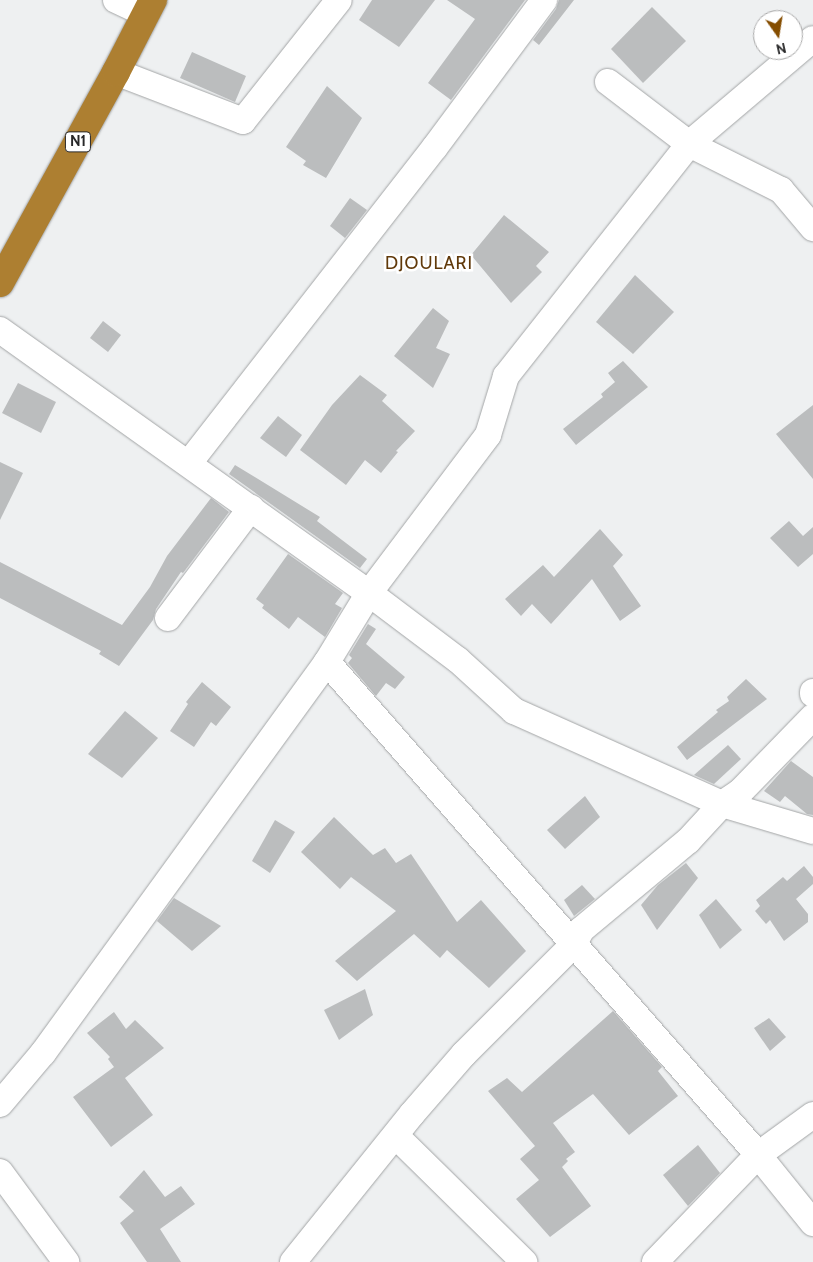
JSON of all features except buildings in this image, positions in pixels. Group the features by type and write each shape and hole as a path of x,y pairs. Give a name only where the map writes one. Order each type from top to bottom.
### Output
{"highway":[{"name":"N1","path":"0,283 116,72 149,7"}],"street":[{"path":"116,0 149,7"},
{"path":"116,72 243,121 339,0"},
{"path":"189,463 435,147 544,0"},
{"path":"0,1104 43,1053 327,662 369,593 488,435 506,376 689,144 813,39"},
{"path":"608,82 689,144 781,190 810,216"},
{"path":"0,330 369,593 458,660 514,711 722,804 813,831"},
{"path":"168,618 252,508"},
{"path":"327,662 758,1155 813,1223"},
{"path":"293,1262 464,1054 574,944 581,930 688,841 722,804 740,792 813,717"},
{"path":"655,1262 758,1155 813,1115"},
{"path":"396,1136 524,1262"},
{"path":"0,1172 66,1262"}],"district":[{"name":"DJOULARI","path":"429,263"}]}
